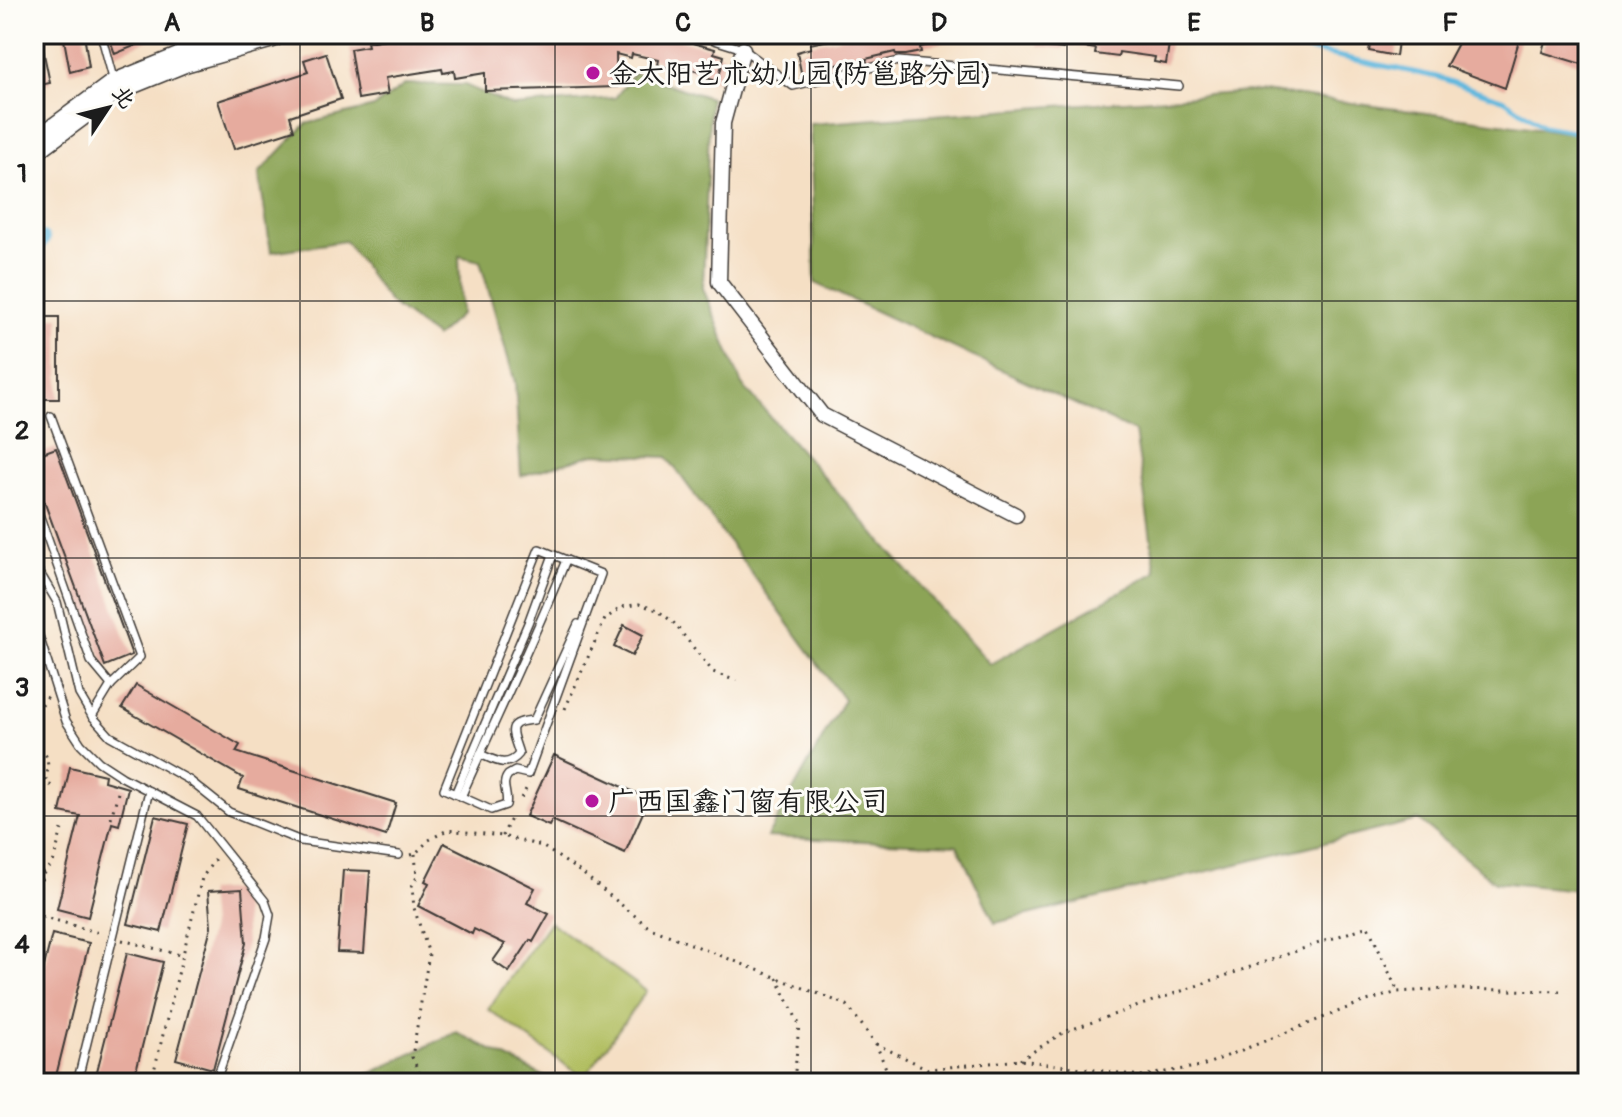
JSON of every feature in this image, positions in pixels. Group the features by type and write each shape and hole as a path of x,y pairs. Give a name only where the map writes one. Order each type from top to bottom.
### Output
{"highway":[{"path":"34,147 115,87 184,59 272,34"}],"street":[{"path":"743,49 723,123 719,282 822,415 1016,515"}],"lane":[{"path":"101,34 115,87"},
{"path":"174,34 184,59"},
{"path":"695,34 743,49 793,86 899,61 1179,86"},
{"path":"51,416 140,657 111,685 92,716"},
{"path":"34,500 91,661 111,685"},
{"path":"539,549 601,574 528,774 515,771 508,775 504,787 508,798 506,805 491,810 444,789 539,549"},
{"path":"458,795 553,555"},
{"path":"458,795 539,628 566,560"},
{"path":"34,563 57,602 79,694 92,716 110,736 189,780 229,812 301,841 399,855"},
{"path":"480,754 501,763 519,754 511,734 513,727 521,721 534,720 601,574"},
{"path":"34,620 66,721 81,744 99,762 122,777 197,816 260,893 270,915 266,938 218,1075 204,1083"},
{"path":"77,1083 149,791"}],"path":[{"path":"564,712 605,619 622,607 639,604 657,610 673,622 713,672 736,681"},
{"path":"34,727 38,710 55,686"},
{"path":"34,744 46,754 49,766 45,784"},
{"path":"521,798 534,774"},
{"path":"111,818 122,777"},
{"path":"34,781 54,786"},
{"path":"34,820 42,830 35,860 43,874"},
{"path":"34,907 43,874 53,863 62,829"},
{"path":"399,855 415,854 429,840 447,830 502,836 542,846 582,873 650,928 847,1005 876,1044 892,1083"},
{"path":"151,1083 202,878 222,848"},
{"path":"415,854 417,877 412,886 414,908 429,954 412,1057 424,1083"},
{"path":"1020,1060 1064,1032 1368,926 1398,992"},
{"path":"34,950 34,959"},
{"path":"777,978 799,1024 794,1083"},
{"path":"876,1044 928,1069 1020,1060 1141,1076 1202,1066 1360,1003 1398,992 1447,989 1560,991"}],"green space":[{"path":"634,73 710,98 703,288 742,385 990,664 1156,572 1135,432 815,283 810,124 1263,91 1588,135 1588,891 1495,882 1418,820 995,923 957,845 767,837 844,700 667,457 594,454 521,476 515,382 480,261 459,256 461,314 436,337 390,303 345,241 271,252 259,173 306,124 374,107 406,84 465,85 512,106 615,98"},
{"path":"550,922 646,991 584,1078 488,1009"},
{"path":"456,1032 557,1083 351,1083"}],"building":[{"path":"63,34 84,34 89,67 70,72"},
{"path":"108,34 163,34 115,54"},
{"path":"417,34 658,34 715,49 714,53 724,56 718,81 682,67 681,71 657,65 658,60 616,54 617,87 485,91 485,73 455,78 454,71 443,73 442,69 385,78 388,94 358,99 350,49 368,46 367,42"},
{"path":"858,34 954,34 954,40 920,47 921,52 896,55 895,52 843,68 842,64 816,69 817,74 802,77 797,52 811,48 810,44"},
{"path":"1040,34 1153,34 1170,37 1166,64 1154,62 1155,57 1119,52 1118,57 1095,54 1096,49 1064,44 1063,49 1038,46"},
{"path":"1372,34 1399,34 1396,56 1369,51"},
{"path":"1463,34 1521,34 1505,88 1446,66"},
{"path":"1547,34 1588,34 1588,66 1542,52"},
{"path":"34,35 40,35 50,83 34,86"},
{"path":"326,53 341,99 290,116 294,130 234,149 218,101 308,72 304,60"},
{"path":"34,317 59,317 59,399 34,399"},
{"path":"56,448 132,655 105,666 34,474 34,456"},
{"path":"624,625 643,635 632,656 614,647"},
{"path":"136,685 240,745 236,752 396,803 386,836 239,789 243,778 122,708"},
{"name":"广西国鑫门窗有限公司","path":"554,755 649,799 625,853 552,820 549,826 526,816"},
{"path":"70,767 105,775 104,781 128,788 119,825 112,823 88,917 57,909 80,816 60,812"},
{"path":"155,816 188,824 161,932 128,924"},
{"path":"444,843 535,888 527,903 549,914 533,942 530,940 509,972 493,961 505,944 474,929 472,934 418,906 429,883 425,881"},
{"path":"343,870 370,871 364,953 337,952"},
{"path":"242,889 246,943 213,1069 176,1059 211,927 208,891"},
{"path":"52,934 89,943 56,1076 34,1071 34,1007"},
{"path":"127,953 163,962 133,1083 94,1083"}],"waterway":[{"path":"1232,34 1437,77 1505,100 1543,126 1588,134"},
{"path":"34,248 42,239"}],"place":[{"name":"金太阳艺术幼儿园(防邕路分园)","path":"593,73"},
{"name":"广西国鑫门窗有限公司","path":"592,801"}]}
